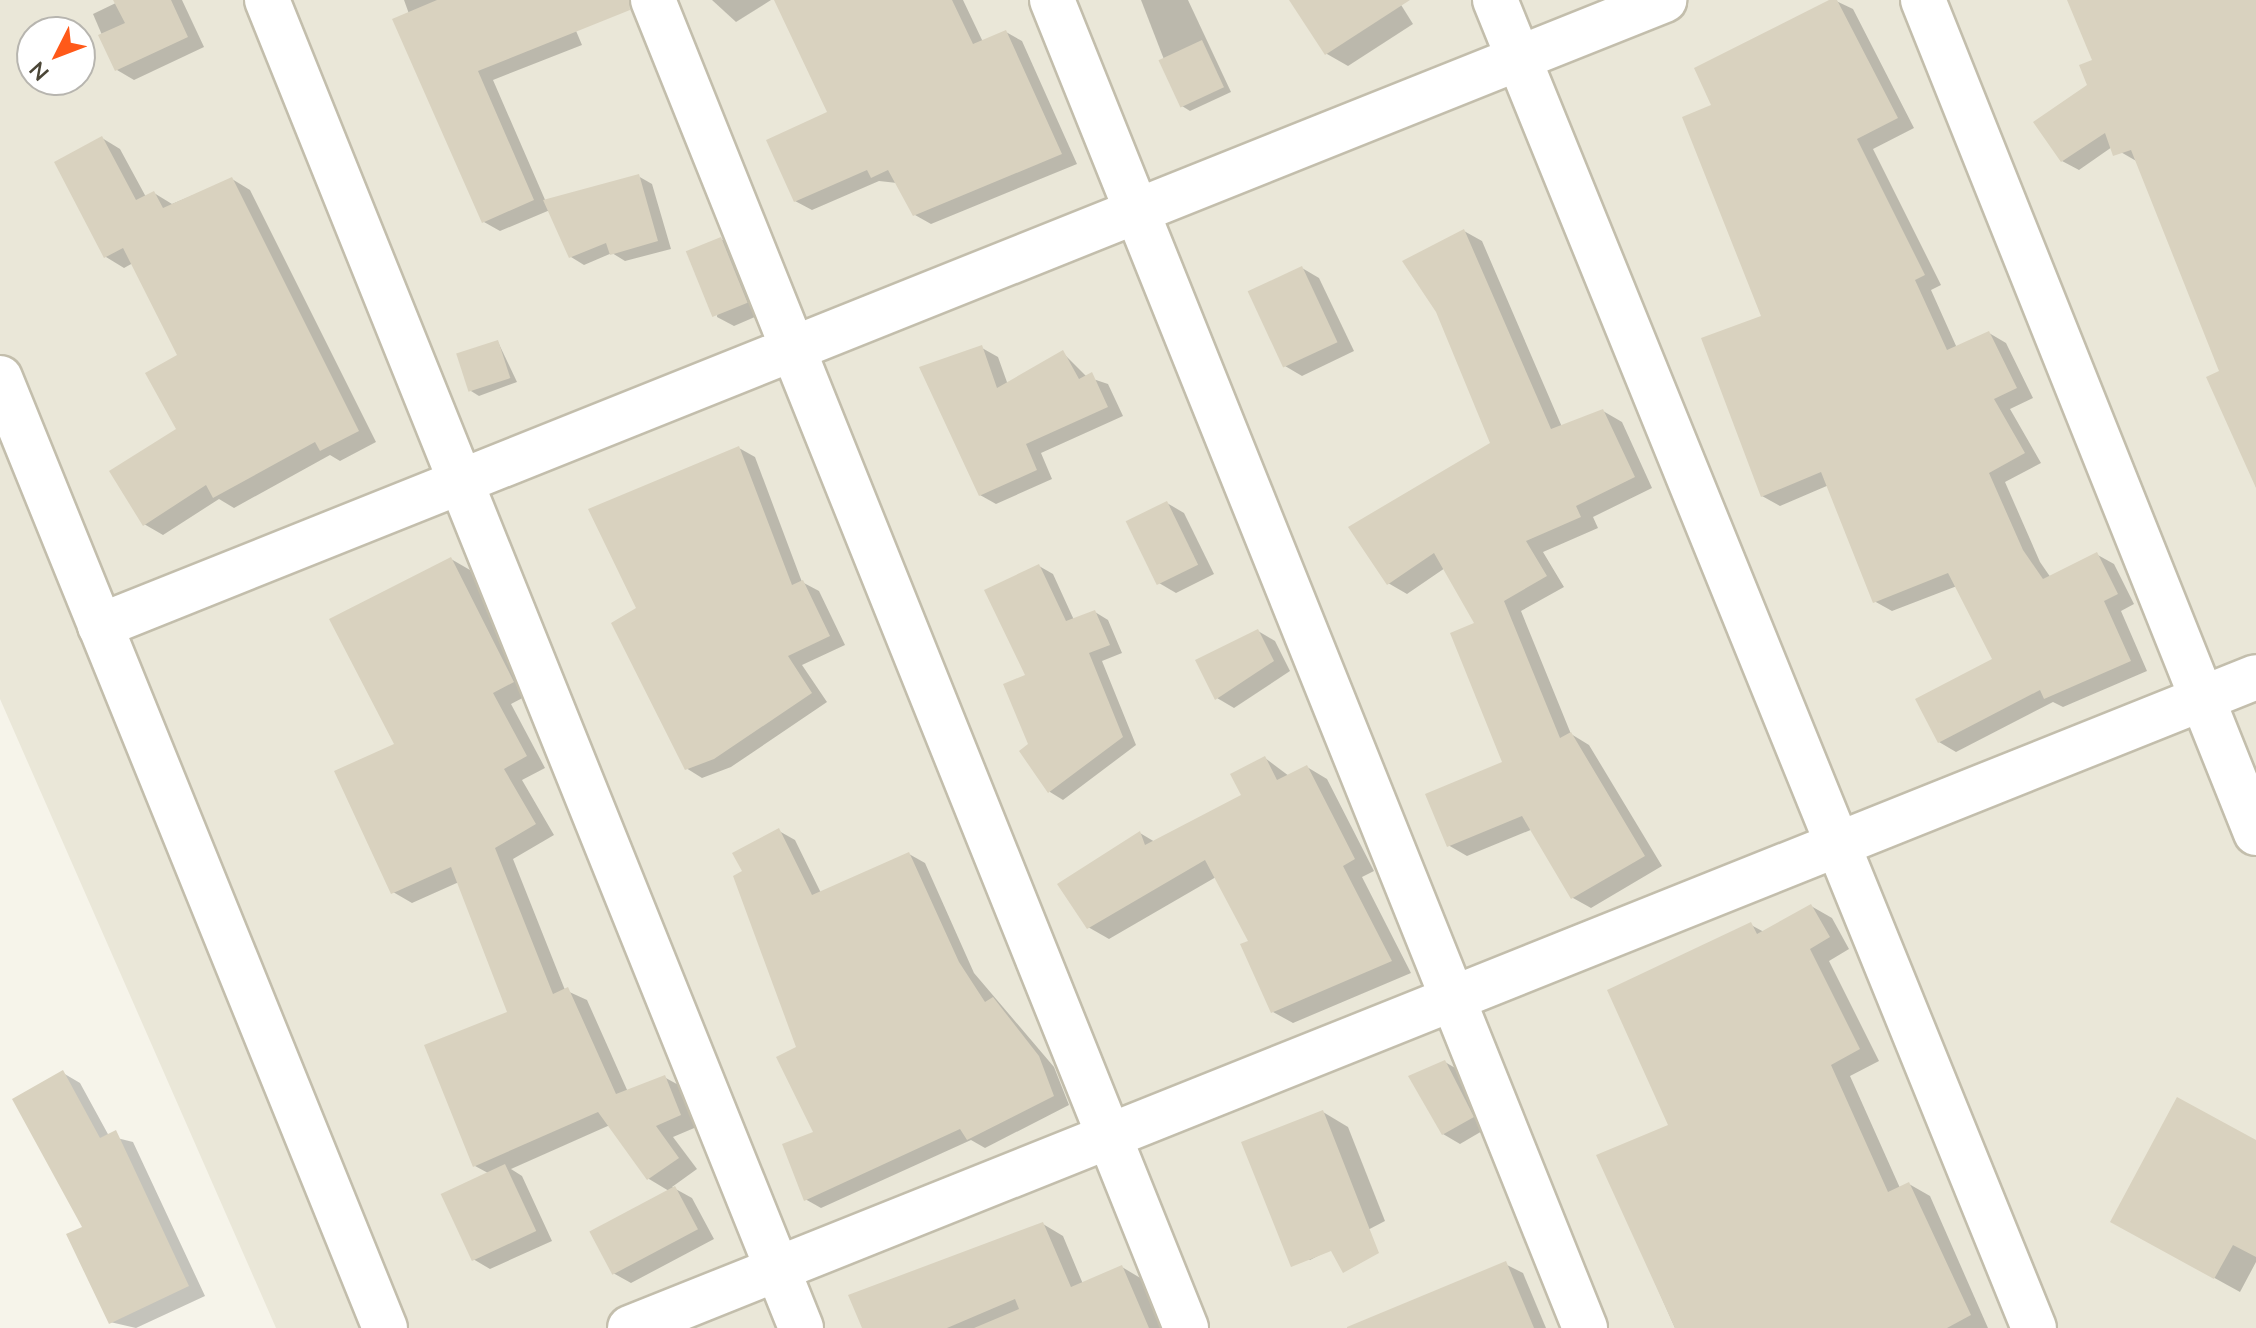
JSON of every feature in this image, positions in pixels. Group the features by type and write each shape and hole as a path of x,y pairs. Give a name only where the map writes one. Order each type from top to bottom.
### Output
{"street":[{"path":"267,0 801,1328"},
{"path":"653,0 1186,1328"},
{"path":"1052,0 1585,1328"},
{"path":"1495,0 2034,1328"},
{"path":"100,626 1664,0"},
{"path":"1923,0 2256,833"},
{"path":"0,378 385,1328"},
{"path":"630,1328 2256,677"}],"shaded area":[{"path":"0,0 2256,0 2256,1328 276,1328 0,699"}],"building":[{"path":"113,0 171,0 188,37 115,71 98,35 125,23"},
{"path":"437,0 629,0 630,10 478,71 534,200 482,223 392,19"},
{"path":"774,0 952,0 973,44 1006,30 1062,154 913,216 888,170 871,178 867,170 794,202 766,140 827,112"},
{"path":"1289,0 1410,0 1325,55"},
{"path":"1829,0 1837,0 1898,118 1857,139 1925,275 1915,280 1947,350 1989,331 2017,388 1994,399 2025,453 1989,473 2023,550 2043,579 2097,552 2118,594 2104,601 2131,661 2044,699 2040,690 1938,743 1915,699 1992,659 1948,573 1873,603 1821,472 1761,497 1701,338 1761,316 1682,117 1711,105 1694,68"},
{"path":"2067,0 2256,0 2256,488 2206,377 2219,371 2131,150 2113,156 2105,133 2061,162 2033,122 2087,85 2079,65 2092,60"},
{"path":"1202,40 1224,87 1180,107 1158,60"},
{"path":"102,136 136,200 154,191 163,208 232,177 359,431 320,451 315,442 213,498 206,485 143,526 109,471 176,429 145,373 177,355 123,248 104,258 54,162"},
{"path":"639,174 658,241 610,255 606,243 569,258 543,200"},
{"path":"1464,229 1551,429 1603,409 1635,477 1576,506 1581,517 1526,541 1547,576 1504,601 1560,738 1571,732 1645,856 1571,899 1522,816 1447,847 1425,794 1502,762 1450,633 1474,623 1434,553 1387,585 1348,527 1490,443 1436,312 1402,261"},
{"path":"721,237 748,303 712,317 686,251"},
{"path":"1302,266 1337,342 1283,367 1248,291"},
{"path":"498,340 510,378 469,392 456,354"},
{"path":"982,345 997,388 1063,350 1079,379 1092,372 1108,407 1026,444 1037,470 979,496 919,367"},
{"path":"739,446 792,585 803,580 830,636 788,656 812,693 714,759 685,770 611,623 636,608 588,509"},
{"path":"1167,501 1198,565 1157,585 1126,521"},
{"path":"451,557 514,682 493,693 527,756 504,769 536,824 495,848 553,994 568,987 616,1094 665,1075 681,1115 656,1126 679,1158 647,1180 598,1112 473,1167 424,1045 507,1012 451,867 391,894 334,771 394,744 329,619"},
{"path":"1039,564 1066,621 1095,610 1110,645 1089,653 1123,737 1048,793 1019,751 1028,744 1003,684 1025,675 984,590"},
{"path":"1258,629 1274,661 1215,700 1195,660"},
{"path":"1265,756 1277,780 1307,765 1355,859 1343,866 1392,961 1271,1013 1240,944 1248,941 1205,860 1087,929 1057,884 1140,831 1145,845 1241,795 1230,774"},
{"path":"779,828 812,895 909,852 959,962 985,1002 993,997 1039,1056 1054,1096 967,1140 960,1129 804,1201 782,1144 813,1132 776,1057 796,1047 733,876 742,871 732,853"},
{"path":"1811,904 1830,937 1810,949 1860,1049 1831,1065 1888,1192 1909,1182 1971,1315 1947,1328 1675,1328 1596,1155 1668,1125 1607,990 1751,922 1757,934"},
{"path":"1445,1060 1474,1117 1442,1135 1408,1076"},
{"path":"63,1070 100,1138 116,1130 189,1286 109,1324 66,1234 82,1227 12,1099"},
{"path":"2177,1097 2256,1140 2256,1257 2233,1245 2214,1279 2110,1222"},
{"path":"1323,1110 1379,1253 1343,1273 1331,1251 1291,1267 1241,1142"},
{"path":"505,1164 536,1231 472,1261 441,1194"},
{"path":"675,1186 698,1229 612,1275 589,1232"},
{"path":"1043,1222 1071,1287 1122,1265 1149,1328 974,1328 1019,1309 1015,1299 947,1328 862,1328 848,1295"},
{"path":"1506,1261 1534,1328 1347,1328 1347,1327"}]}
